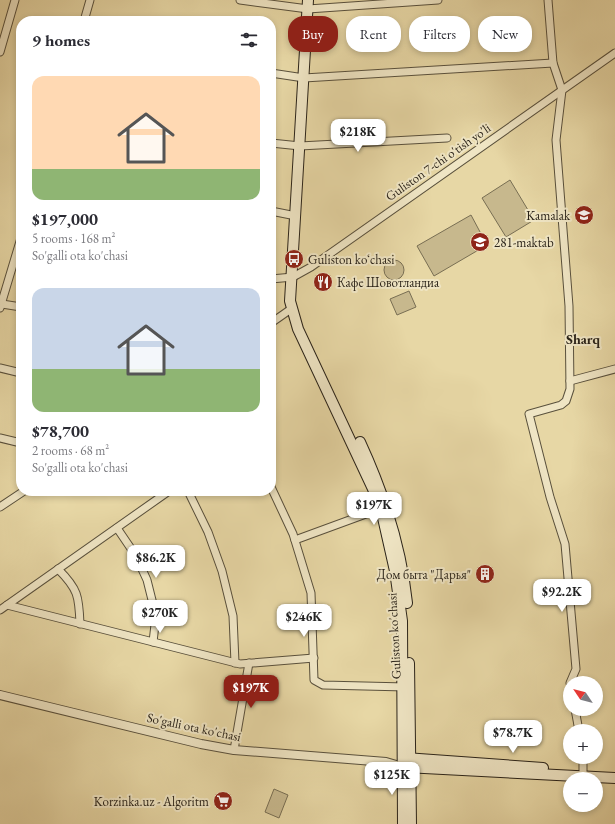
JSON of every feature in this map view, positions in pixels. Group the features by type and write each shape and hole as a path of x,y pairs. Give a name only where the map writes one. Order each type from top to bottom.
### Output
{"main road":[{"name":"Guliston ko'chasi","path":"308,5 293,277 290,294 291,309 307,349 384,508"},
{"name":"Guliston ko'chasi","path":"293,277 296,302 304,327 370,464 384,508 401,605 406,687 410,824"},
{"name":"Guliston ko'chasi","path":"403,824 407,762"},
{"name":"So'galli ota ko'chasi","path":"407,762 563,773"},
{"name":"So'galli ota ko'chasi","path":"603,773 615,772"},
{"name":"So'galli ota ko'chasi","path":"603,776 615,778"}],"street":[{"path":"0,52 15,0"},
{"path":"85,16 90,0"},
{"path":"240,0 308,5 438,0"},
{"path":"548,0 553,63 562,90 556,140 570,306 570,390 566,401 561,405 529,414 550,497 565,544 576,669 573,676"},
{"name":"Guliston 7-chi o'tish yo'li","path":"276,279 293,277 311,267 615,53"},
{"path":"276,74 304,78 553,63"},
{"path":"276,144 300,146 447,138"},
{"path":"276,212 296,216"},
{"path":"16,255 1,306 16,307"},
{"path":"276,320 291,309"},
{"path":"0,368 16,372"},
{"path":"570,381 615,369"},
{"path":"0,438 16,442"},
{"path":"0,507 16,496"},
{"path":"0,610 162,496"},
{"path":"190,496 208,532 222,570 233,616 235,663"},
{"path":"275,496 295,540 311,593 314,658 313,677 320,685 406,687"},
{"path":"295,540 384,508"},
{"path":"117,528 136,556 147,580 156,616 154,642"},
{"path":"58,569 72,583 79,600 80,624"},
{"path":"6,605 235,663 314,658"},
{"path":"234,750 249,663"},
{"name":"So'galli ota ko'chasi","path":"0,695 194,743 234,750 386,762 407,762"}],"shaded area":[{"path":"510,180 534,220 506,237 482,198"},
{"path":"471,215 487,245 434,276 417,246"},
{"path":"390,260 398,260 404,266 404,274 398,280 390,280 384,274 384,266"},
{"path":"409,291 416,307 397,315 390,299"},
{"path":"274,789 288,795 279,818 265,812"}],"place":[{"name":"Kamalak","path":"584,215"},
{"name":"281-maktab","path":"480,242"},
{"name":"Guliston koʻchasi","path":"294,259"},
{"name":"Кафе Шовотландиа","path":"323,282"},
{"name":"Дом быта \"Дарья\"","path":"485,574"},
{"name":"Korzinka.uz - Algoritm","path":"223,801"}],"district":[{"name":"Sharq","path":"583,339"}]}
